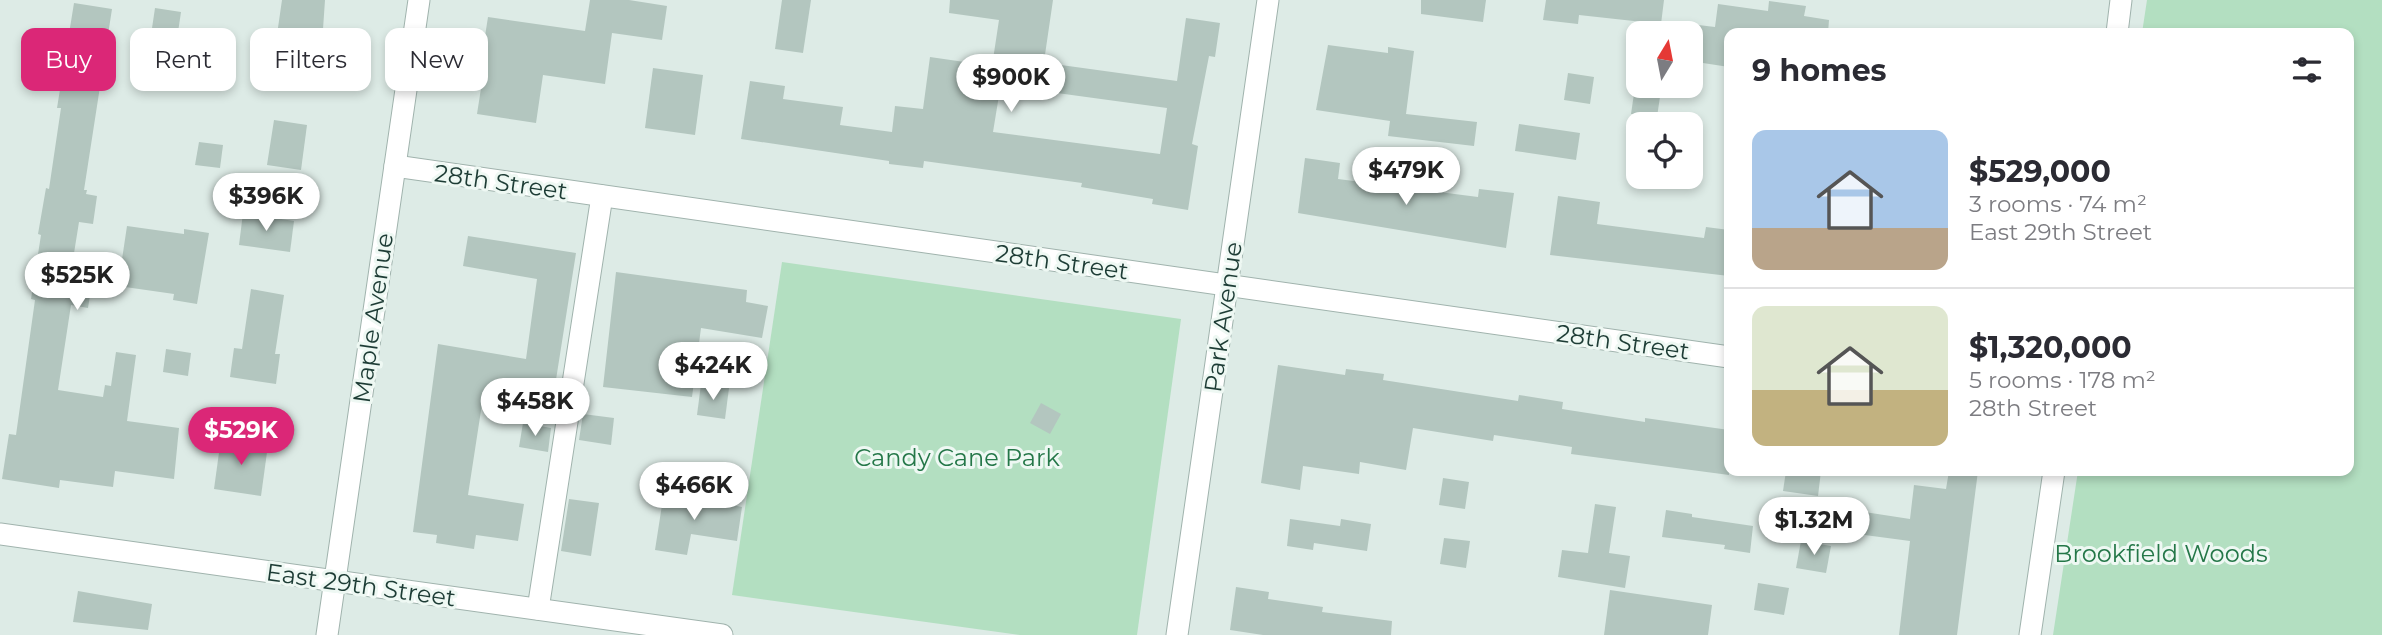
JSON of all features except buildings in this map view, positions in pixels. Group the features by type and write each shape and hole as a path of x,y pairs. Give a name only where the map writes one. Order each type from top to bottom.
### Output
{"street":[{"name":"Maple Avenue","path":"327,635 419,0"},
{"name":"Park Avenue","path":"1177,635 1268,0"},
{"path":"2118,28 2121,0"},
{"name":"28th Street","path":"395,166 1724,356"},
{"path":"538,609 602,196"},
{"path":"2030,635 2053,476"},
{"name":"East 29th Street","path":"0,534 722,635"}],"green space":[{"name":"Brookfield Woods","path":"2147,0 2382,0 2382,635 2053,635 2077,476 2354,476 2354,28 2143,28"},
{"name":"Candy Cane Park","path":"782,262 1181,319 1137,635 1020,635 732,595"}]}
